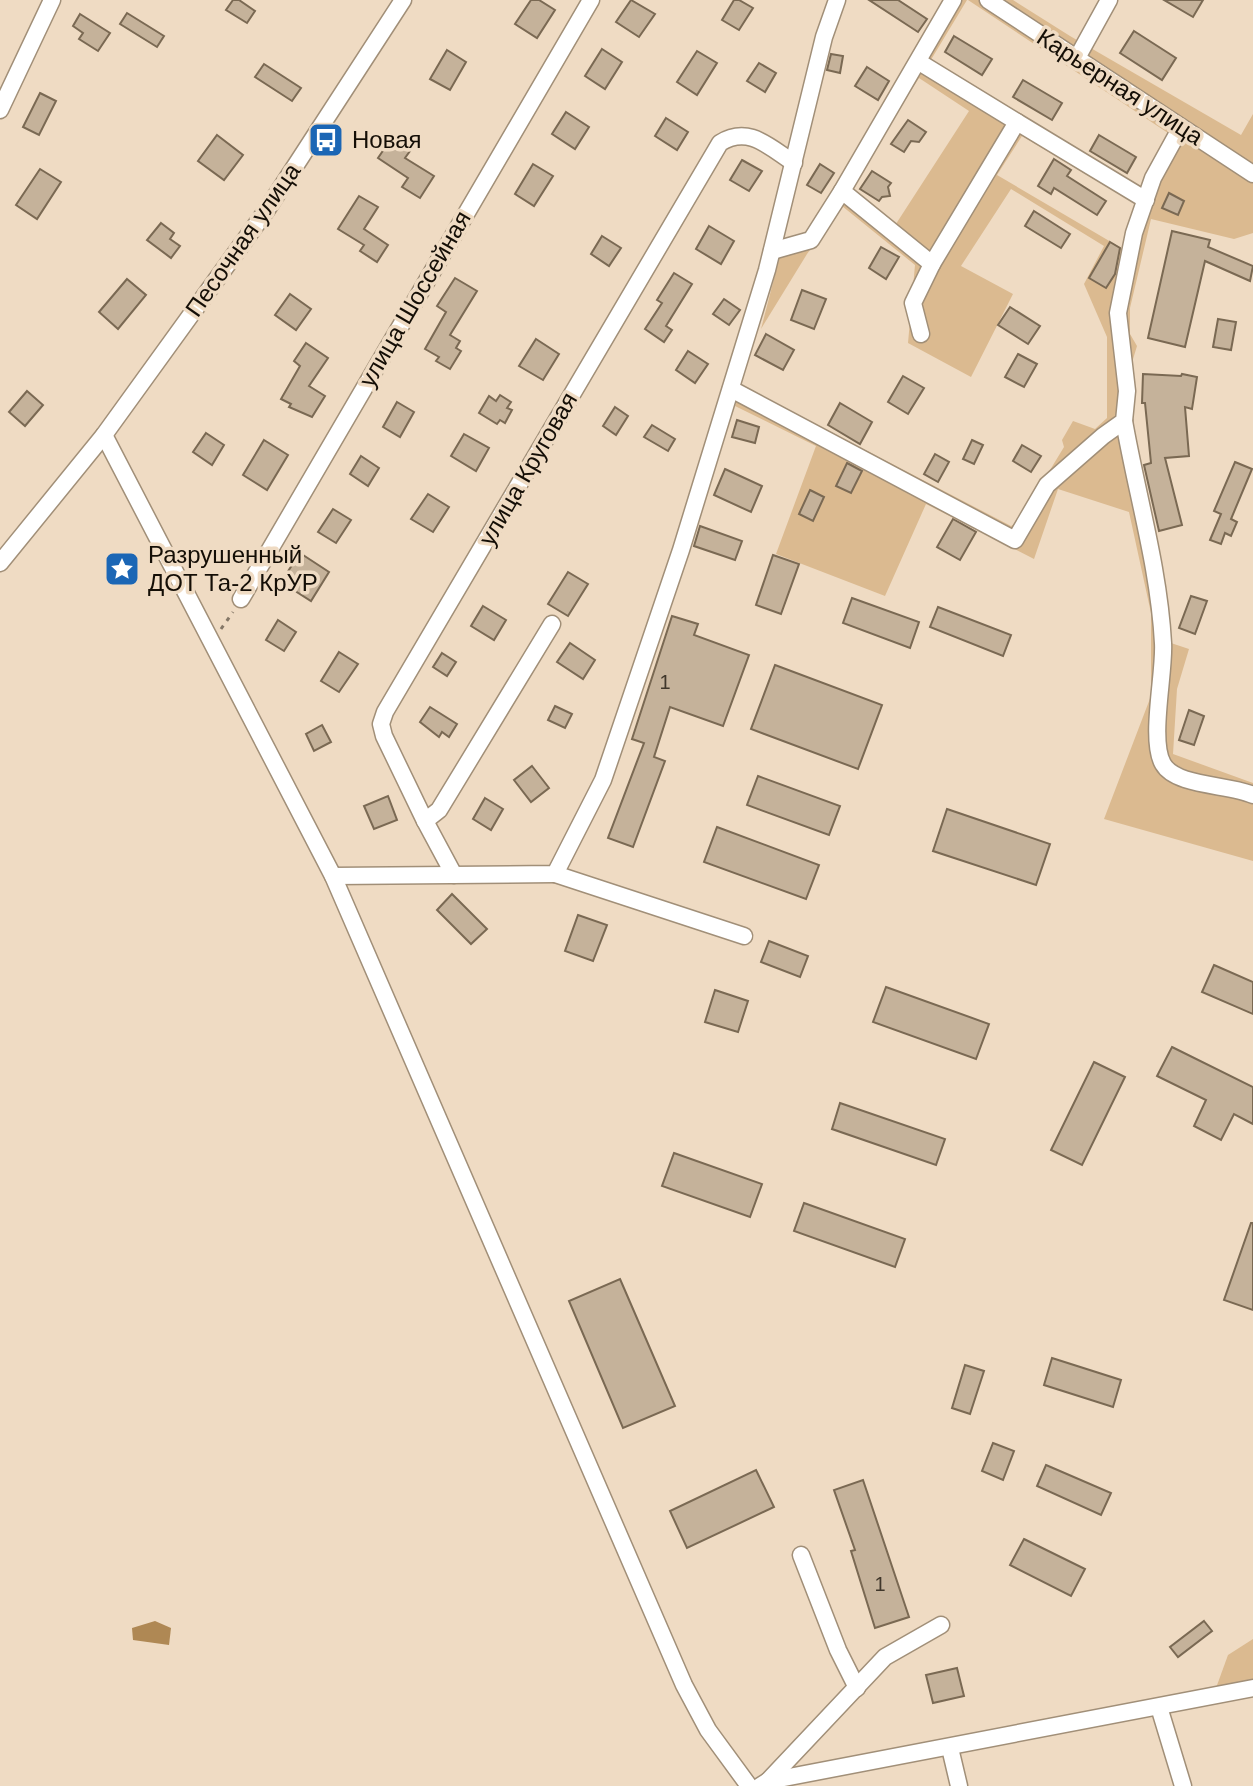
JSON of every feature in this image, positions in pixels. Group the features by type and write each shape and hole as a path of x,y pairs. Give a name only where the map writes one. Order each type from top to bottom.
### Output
{"street":[{"path":"0,110 52,0"},
{"name":"Песочная улица","path":"0,563 104,435 266,211 403,0"},
{"name":"улица Шоссейная","path":"241,599 591,0"},
{"path":"555,874 603,780 681,550 772,251 824,37 837,0"},
{"path":"772,251 811,240 953,0"},
{"name":"Карьерная улица","path":"988,0 1253,174"},
{"path":"1077,58 1109,0"},
{"path":"919,62 1146,200"},
{"path":"921,334 913,303 932,264 1017,122"},
{"path":"1181,127 1153,178 1134,233 1118,313 1127,391 1124,421 1157,585 1163,645 1158,737 1162,764 1173,773 1194,782 1253,795"},
{"name":"улица Круговая","path":"454,875 384,736 381,724 385,712 720,143 739,134 752,137 794,163"},
{"path":"842,191 932,264"},
{"path":"731,389 1015,540 1047,485 1124,421"},
{"path":"104,435 333,876 684,1685 708,1730 749,1786"},
{"path":"425,821 439,810 552,624"},
{"path":"333,876 555,874 744,936"},
{"path":"801,1555 838,1650 857,1688"},
{"path":"764,1783 885,1657 941,1625"},
{"path":"764,1783 1253,1688"},
{"path":"1159,1707 1183,1786"},
{"path":"950,1748 959,1786"}],"path":[{"path":"212,641 241,599"}],"shaded area":[{"path":"950,0 967,0 929,63 1138,197 1168,133 968,0 1013,0 1241,135 1253,114 1253,233 1234,239 1151,219 1130,308 1130,334 1137,346 1130,369 1135,487 1171,643 1189,649 1177,689 1173,754 1253,783 1253,861 1104,819 1151,696 1151,613 1129,512 1058,489 1034,559 926,504 885,596 776,554 816,446 735,406 741,385 1011,526 1019,521 1064,447 1062,440 1073,421 1095,429 1107,418 1107,337 1084,284 1104,246 1011,189 961,266 1013,294 971,377 908,343 915,265 842,206 807,254 761,329 783,244 803,241","holes":["919,78 969,111 894,227 849,188","1022,136 1139,206 1123,249 997,175"]},
{"path":"155,1621 171,1628 169,1645 133,1640 132,1628"},
{"path":"1253,1639 1253,1694 1216,1688 1228,1655"}],"building":[{"path":"233,0 239,0 255,11 247,23 226,10"},
{"path":"531,0 539,0 555,10 537,38 515,24"},
{"path":"631,0 655,14 639,37 616,22"},
{"path":"734,0 753,8 739,30 722,20"},
{"path":"869,0 898,0 927,19 918,32"},
{"path":"1164,0 1203,0 1193,17"},
{"path":"127,13 164,36 157,47 120,24"},
{"path":"80,14 110,33 98,51 79,39 83,33 73,26"},
{"path":"1134,31 1176,58 1162,80 1120,53"},
{"path":"954,36 992,59 982,75 945,52"},
{"path":"602,49 622,62 605,89 585,76"},
{"path":"447,50 466,62 450,90 430,79"},
{"path":"697,51 717,63 697,95 677,82"},
{"path":"831,54 843,56 840,73 827,70"},
{"path":"759,63 776,73 765,92 747,81"},
{"path":"264,64 301,88 292,101 255,77"},
{"path":"867,67 889,81 878,100 855,86"},
{"path":"1023,80 1062,103 1052,120 1013,97"},
{"path":"40,93 56,101 39,135 23,127"},
{"path":"566,112 589,127 575,149 552,134"},
{"path":"666,118 688,132 677,150 655,136"},
{"path":"908,120 926,132 919,142 911,141 904,152 891,144"},
{"path":"217,135 243,155 224,180 198,161"},
{"path":"1099,135 1136,157 1127,173 1090,151"},
{"path":"391,139 410,151 405,158 434,176 420,198 402,187 408,178 378,158"},
{"path":"1054,159 1071,170 1067,176 1106,201 1097,215 1054,188 1051,194 1038,186"},
{"path":"742,160 762,171 749,191 730,180"},
{"path":"533,164 553,176 534,206 515,194"},
{"path":"820,164 834,173 821,193 807,185"},
{"path":"40,169 61,182 37,219 16,205"},
{"path":"872,171 891,183 888,187 890,196 882,197 879,201 860,189"},
{"path":"1169,193 1184,201 1178,215 1162,208"},
{"path":"359,196 378,207 364,229 388,245 377,262 360,251 364,245 338,229"},
{"path":"1034,211 1070,234 1061,248 1025,226"},
{"path":"161,223 174,233 170,239 180,246 171,258 147,240"},
{"path":"709,226 734,241 721,264 696,249"},
{"path":"1172,231 1210,240 1208,247 1253,266 1250,281 1205,261 1185,347 1148,338"},
{"path":"602,236 621,248 609,266 591,254"},
{"path":"1110,242 1120,248 1115,274 1106,288 1089,278"},
{"path":"881,247 899,257 886,279 869,268"},
{"path":"674,273 692,284 666,326 672,330 664,342 645,329 662,303 657,300"},
{"path":"455,278 477,291 450,335 460,341 456,348 461,351 450,369 436,361 439,357 425,349 446,312 437,306"},
{"path":"127,279 146,295 118,329 99,312"},
{"path":"802,290 826,299 814,329 791,320"},
{"path":"290,294 311,309 296,330 275,315"},
{"path":"724,299 740,310 729,325 713,314"},
{"path":"1010,307 1040,326 1028,344 998,325"},
{"path":"1218,319 1236,322 1231,350 1213,347"},
{"path":"766,334 794,350 783,370 755,355"},
{"path":"536,339 559,354 543,380 519,366"},
{"path":"306,343 328,358 309,386 325,396 312,417 289,407 291,404 281,399 300,366 294,361"},
{"path":"688,351 708,364 695,383 676,370"},
{"path":"1018,354 1037,364 1024,387 1005,377"},
{"path":"1143,374 1197,377 1192,409 1185,407 1189,456 1165,458 1182,525 1159,531 1144,465 1151,463 1145,403 1142,403"},
{"path":"903,376 924,388 908,414 888,402"},
{"path":"27,391 43,405 25,426 9,412"},
{"path":"500,395 511,402 507,408 512,410 505,423 500,420 497,424 479,413 489,396 496,401"},
{"path":"397,402 414,412 400,437 383,427"},
{"path":"840,403 872,422 860,444 828,425"},
{"path":"615,407 628,416 616,435 603,426"},
{"path":"737,420 759,427 755,443 732,437"},
{"path":"652,425 675,439 668,451 644,437"},
{"path":"206,433 224,445 212,465 193,452"},
{"path":"464,434 489,448 476,471 451,456"},
{"path":"264,440 288,455 267,490 243,475"},
{"path":"972,440 983,445 974,464 963,459"},
{"path":"1022,445 1041,456 1031,472 1013,461"},
{"path":"935,454 949,462 938,482 924,474"},
{"path":"361,456 379,468 368,486 350,474"},
{"path":"1235,462 1252,469 1231,519 1237,522 1231,536 1225,533 1221,544 1210,540 1221,514 1214,511"},
{"path":"847,463 862,471 851,493 836,486"},
{"path":"725,469 762,486 751,512 714,495"},
{"path":"810,490 824,497 813,521 799,514"},
{"path":"428,494 449,507 433,532 411,519"},
{"path":"333,509 351,520 336,543 318,532"},
{"path":"953,519 976,532 960,560 937,547"},
{"path":"700,526 742,541 735,560 694,546"},
{"path":"300,553 329,572 311,601 281,582"},
{"path":"773,555 799,564 781,614 756,605"},
{"path":"568,572 588,584 568,616 548,604"},
{"path":"1191,596 1207,601 1195,634 1179,628"},
{"path":"852,598 919,622 910,648 843,623"},
{"path":"483,606 506,620 494,640 471,626"},
{"path":"938,607 1011,635 1003,656 930,627"},
{"path":"672,616 698,624 694,635 749,655 723,726 670,707 654,757 665,761 633,847 608,838 644,743 632,739"},
{"path":"278,620 296,632 284,651 266,640"},
{"path":"570,643 595,660 583,679 557,662"},
{"path":"339,652 358,664 339,692 321,681"},
{"path":"442,653 456,662 447,676 433,667"},
{"path":"775,665 882,705 858,769 751,729"},
{"path":"555,706 572,714 565,728 548,720"},
{"path":"430,707 457,724 449,737 442,732 439,737 420,722"},
{"path":"1189,710 1204,716 1194,745 1179,740"},
{"path":"322,725 331,742 314,751 306,734"},
{"path":"532,766 549,788 531,802 514,780"},
{"path":"758,776 840,806 829,835 747,805"},
{"path":"388,796 397,820 374,829 364,806"},
{"path":"485,798 503,809 491,830 473,819"},
{"path":"947,809 1050,844 1036,885 933,851"},
{"path":"717,827 819,865 806,899 704,862"},
{"path":"452,894 487,929 471,944 437,910"},
{"path":"578,915 607,925 593,961 565,951"},
{"path":"769,941 808,956 800,977 761,962"},
{"path":"1214,965 1253,982 1253,1014 1202,992"},
{"path":"886,987 989,1024 976,1059 873,1022"},
{"path":"715,990 748,1001 738,1032 705,1022"},
{"path":"1172,1047 1253,1087 1253,1124 1234,1114 1221,1140 1194,1126 1206,1100 1157,1076"},
{"path":"1094,1062 1125,1077 1082,1165 1051,1150"},
{"path":"840,1103 945,1139 936,1165 832,1129"},
{"path":"674,1153 762,1184 750,1217 662,1186"},
{"path":"804,1203 905,1239 895,1267 794,1231"},
{"path":"1253,1223 1253,1310 1224,1300"},
{"path":"620,1279 675,1406 623,1428 569,1301"},
{"path":"1052,1358 1121,1380 1113,1407 1044,1385"},
{"path":"965,1365 984,1371 970,1414 952,1408"},
{"path":"993,1443 1014,1451 1003,1480 982,1471"},
{"path":"1046,1465 1111,1493 1101,1515 1037,1486"},
{"path":"756,1470 774,1507 687,1548 670,1511"},
{"path":"863,1480 909,1617 875,1628 851,1551 855,1550 834,1490"},
{"path":"1024,1539 1085,1569 1071,1596 1010,1565"},
{"path":"1204,1621 1212,1631 1178,1657 1170,1647"},
{"path":"957,1668 964,1696 933,1703 926,1675"}],"place":[{"name":"Новая","path":"326,140"},
{"name":"Разрушенный ДОТ Та-2 КрУР","path":"122,569"}]}
